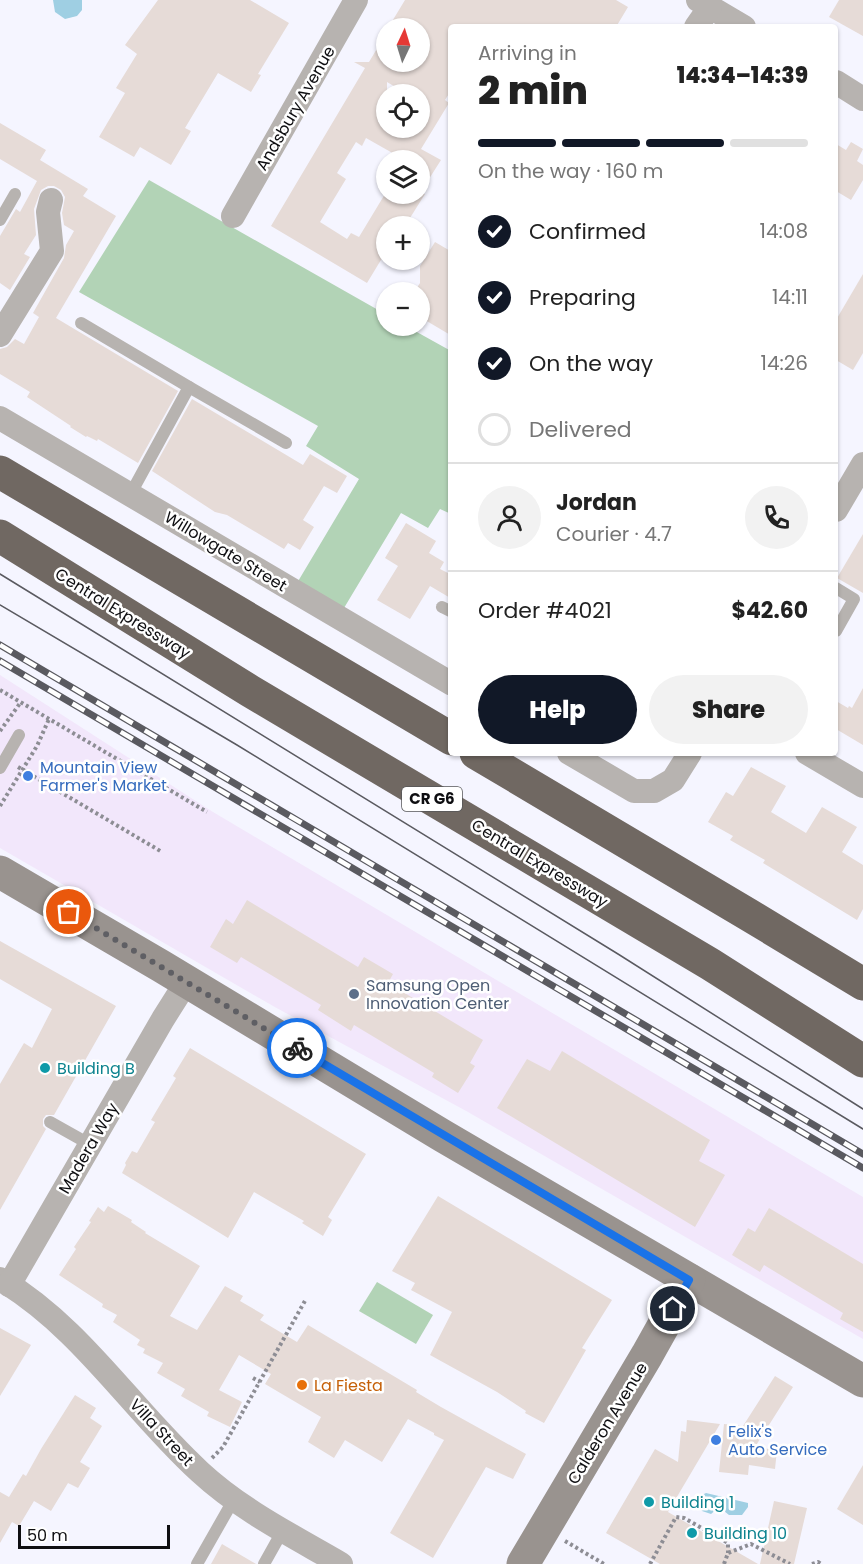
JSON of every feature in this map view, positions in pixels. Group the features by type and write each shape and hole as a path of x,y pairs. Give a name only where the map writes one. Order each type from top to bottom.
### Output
{"highway":[{"path":"0,472 448,737"},
{"name":"Central Expressway","path":"0,536 250,691 710,964 863,1061"},
{"path":"481,756 863,984"}],"main road":[{"path":"0,872 187,981 349,1080 863,1381"},
{"name":"Calderon Avenue","path":"523,1564 689,1280"}],"street":[{"name":"Andsbury Avenue","path":"233,216 356,0"},
{"path":"697,24 704,3 739,24"},
{"path":"838,83 863,99"},
{"path":"0,335 52,251 48,213 51,200"},
{"name":"Willowgate Street","path":"0,418 448,682"},
{"path":"838,507 863,464"},
{"path":"574,756 634,791 654,791 673,780 688,756"},
{"path":"812,756 863,786"},
{"name":"Madera Way","path":"5,1282 91,1145 187,981"},
{"name":"Villa Street","path":"5,1282 47,1312 85,1347 164,1436 199,1471 234,1499 341,1564"}],"lane":[{"path":"0,220 15,194"},
{"path":"81,322 286,443"},
{"path":"130,495 189,387"},
{"path":"838,589 854,599 838,627"},
{"path":"2,764 19,735"},
{"path":"50,1122 91,1145"},
{"path":"197,1564 234,1499"},
{"path":"264,1564 283,1530"}],"path":[{"path":"0,690 207,812"},
{"path":"0,731 21,702"},
{"path":"0,806 37,746 49,718"},
{"path":"2,764 22,770 162,852"},
{"path":"199,1471 223,1447 306,1299"},
{"path":"254,1378 260,1382"},
{"path":"650,1564 676,1517 684,1518 728,1543 728,1553 724,1564"},
{"path":"544,1529 604,1564"},
{"path":"728,1553 751,1544 790,1564"},
{"path":"812,1564 818,1562 821,1564"}],"shaded area":[{"path":"0,675 213,812 863,1197 863,1339 468,1112 273,1006 0,848"}],"green space":[{"path":"149,180 376,309 376,336 424,336 448,349 448,513 440,509 428,528 401,513 344,608 297,583 359,479 306,446 318,426 79,292"},
{"path":"377,1282 433,1315 416,1344 359,1311"}],"water":[{"path":"53,0 82,0 82,10 77,16 65,19 55,12"},
{"path":"706,1493 748,1503 748,1507 742,1515 729,1515 719,1507 711,1514 702,1511 698,1503 702,1495"}],"building":[{"path":"158,0 250,0 289,23 258,74 261,75 251,92 218,73 185,128 191,131 171,165 140,147 134,157 99,137 125,93 116,88 137,54 125,45"},
{"path":"405,0 616,0 628,7 618,24 448,24 448,95 445,100 448,105 430,134 430,84 390,84 387,82 387,84 376,84 376,138 428,138 421,149 423,150 387,150 366,138 362,146 356,142 337,173 346,179 320,222 347,239 351,233 359,237 379,204 419,204 411,216 376,216 376,268 367,283 271,226 365,68 354,62 369,62 376,50 376,72 430,72 430,18 394,18"},
{"path":"839,0 863,0 863,36 829,17"},
{"path":"0,123 46,150 40,160 88,189 83,196 116,216 56,318 178,391 138,463 98,439 97,441 86,437 70,427 27,397 30,392 0,374 0,349 7,347 15,339 24,344 39,317 33,313 64,258 66,245 74,231 64,225 62,213 65,197 61,190 48,186 41,190 34,209 36,235 24,254 30,257 10,290 0,283 0,236 16,209 20,212 37,181 0,159"},
{"path":"851,142 863,149 857,161 863,165 863,180 851,200 838,192 838,145 846,150"},
{"path":"430,154 441,160 430,177"},
{"path":"435,242 448,250 448,334 430,323 430,282 420,282 420,270 430,270 430,250"},
{"path":"863,274 863,353 853,370 838,361 838,317"},
{"path":"192,399 303,465 310,454 347,476 337,493 324,486 303,520 314,527 300,550 288,543 284,549 227,515 215,512 152,471"},
{"path":"406,523 436,541 429,553 444,562 440,569 448,573 448,597 430,586 410,619 377,600 398,566 385,558"},
{"path":"863,534 863,593 838,579"},
{"path":"863,688 863,745 838,730 838,702 852,708"},
{"path":"751,767 786,786 771,812 806,833 822,807 857,827 842,852 863,865 863,909 857,920 763,863 765,860 730,840 733,836 708,822 726,792 733,796"},
{"name":"Samsung Open Innovation Center","path":"247,900 358,967 364,957 393,974 388,983 483,1040 470,1063 475,1066 458,1093 432,1077 434,1073 354,1025 351,1031 318,1010 321,1005 241,957 237,963 210,947 226,919 233,924"},
{"name":"Building B","path":"0,941 116,1006 54,1115 46,1115 43,1119 43,1126 46,1129 0,1210 0,1084 24,1043 32,1048 52,1009 0,979"},
{"path":"190,1048 366,1154 328,1217 332,1220 323,1236 302,1223 304,1221 254,1192 228,1238 122,1173 132,1151 137,1153 155,1122 151,1120 176,1078 173,1076"},
{"path":"562,1051 710,1140 699,1161 725,1175 695,1227 497,1108 527,1059 550,1071"},
{"path":"438,1196 612,1300 582,1348 586,1350 544,1423 525,1413 526,1411 497,1392 430,1355 452,1312 411,1290 415,1283 392,1271"},
{"path":"108,1206 132,1220 131,1222 145,1233 200,1266 170,1316 197,1330 225,1286 243,1296 240,1301 264,1315 260,1320 297,1342 308,1325 417,1390 416,1392 441,1407 526,1454 513,1479 486,1467 433,1558 390,1533 444,1440 434,1433 408,1419 382,1462 345,1440 334,1458 308,1442 321,1417 265,1384 271,1374 239,1355 219,1390 242,1402 230,1427 207,1416 209,1412 181,1396 185,1389 157,1373 163,1363 143,1353 145,1349 137,1345 140,1340 113,1322 117,1315 102,1307 103,1304 59,1275 76,1249 74,1247 98,1207 104,1212"},
{"path":"769,1208 863,1264 863,1332 840,1319 843,1313 764,1265 760,1272 732,1255 748,1228 755,1232"},
{"path":"0,1328 31,1345 0,1396"},
{"path":"775,1376 793,1387 755,1447 777,1450 775,1469 749,1465 748,1475 719,1472 724,1424 743,1426"},
{"path":"75,1395 96,1408 90,1418 102,1426 80,1462 90,1468 78,1488 68,1483 51,1511 34,1501 19,1526 12,1522 0,1543 0,1492 9,1497 23,1474 26,1476"},
{"path":"687,1420 720,1424 668,1512 758,1564 660,1564 606,1533 655,1449 678,1462 681,1431 686,1432"},
{"path":"863,1465 863,1525 837,1509"},
{"path":"774,1501 807,1508 794,1564 760,1564"},
{"path":"222,1544 256,1564 211,1564"}],"tram line":[{"path":"0,574 618,954 863,1109"},
{"path":"0,605 237,745 863,1129"}],"railway":[{"path":"0,645 863,1154"},
{"path":"0,661 863,1168"}],"way so far":[{"path":"69,912 297,1048"}],"place":[{"name":"Mountain View Farmer's Market","path":"28,776"},
{"name":"Samsung Open Innovation Center","path":"354,994"},
{"name":"Building B","path":"45,1068"},
{"name":"La Fiesta","path":"302,1385"},
{"name":"Felix's Auto Service","path":"716,1440"},
{"name":"Building 1","path":"649,1502"},
{"name":"Building 10","path":"692,1533"}],"route":[{"path":"297,1048 689,1280 673,1309"}]}
